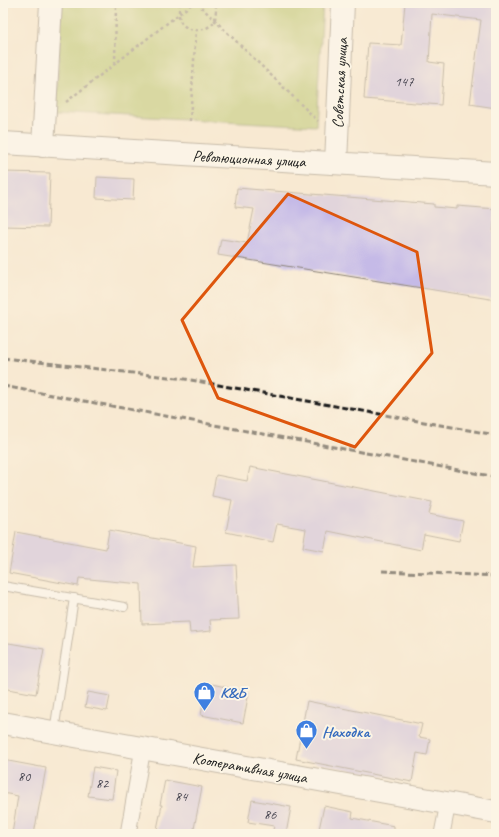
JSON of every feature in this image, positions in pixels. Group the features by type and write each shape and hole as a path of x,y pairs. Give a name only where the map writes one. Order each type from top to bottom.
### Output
{"street":[{"path":"44,146 51,3"},
{"name":"Советская улица","path":"336,163 344,3"},
{"name":"Революционная улица","path":"3,143 496,172"},
{"name":"Кооперативная улица","path":"3,723 496,812"},
{"path":"128,834 143,748"},
{"path":"442,834 448,803"}],"lane":[{"path":"3,586 124,607"},
{"path":"54,732 74,598"}],"path":[{"path":"115,64 116,3"},
{"path":"180,3 180,22 185,26 196,30 205,29 215,20 216,3"},
{"path":"59,107 193,3"},
{"path":"197,3 318,121 318,125"},
{"path":"190,121 196,30"}],"highlighted area":[{"path":"288,194 417,252 432,353 355,447 218,398 182,320"}],"green space":[{"path":"61,3 323,3 316,126 56,112"}],"building":[{"path":"405,3 496,3 496,108 470,104 481,20 432,14 429,62 444,64 441,105 364,99 368,43 401,45"},
{"path":"3,172 50,173 48,227 3,226"},
{"path":"97,177 134,179 133,200 96,198"},
{"path":"237,188 434,204 434,207 457,209 457,206 496,209 493,233 496,233 496,300 218,255 221,239 247,243 254,209 235,207"},
{"path":"250,467 432,502 429,514 463,521 459,541 424,534 421,550 328,531 324,551 303,547 306,529 277,524 273,542 226,532 232,500 212,496 216,475 247,481"},
{"path":"109,530 196,546 193,567 236,565 239,619 210,620 211,631 190,633 189,622 142,624 141,584 79,578 78,586 9,573 16,532 106,549"},
{"path":"3,642 44,649 36,694 3,688"},
{"path":"207,683 249,692 243,723 201,715"},
{"path":"88,692 110,696 107,711 85,707"},
{"path":"307,701 422,724 419,737 430,739 427,755 417,753 412,782 296,759"},
{"path":"3,760 46,768 34,834 12,834 18,796 3,793"},
{"path":"93,767 116,771 112,799 88,796"},
{"path":"165,780 202,787 193,834 156,834"},
{"path":"252,800 291,807 286,834 272,834 274,826 248,822"},
{"path":"324,806 353,812 352,818 394,826 394,834 318,834"}],"railway":[{"path":"3,358 185,379 496,435"},
{"path":"3,386 496,477"},
{"path":"382,571 496,576"}],"place":[{"name":"К&Б","path":"205,712"},
{"name":"Находка","path":"307,750"}]}
